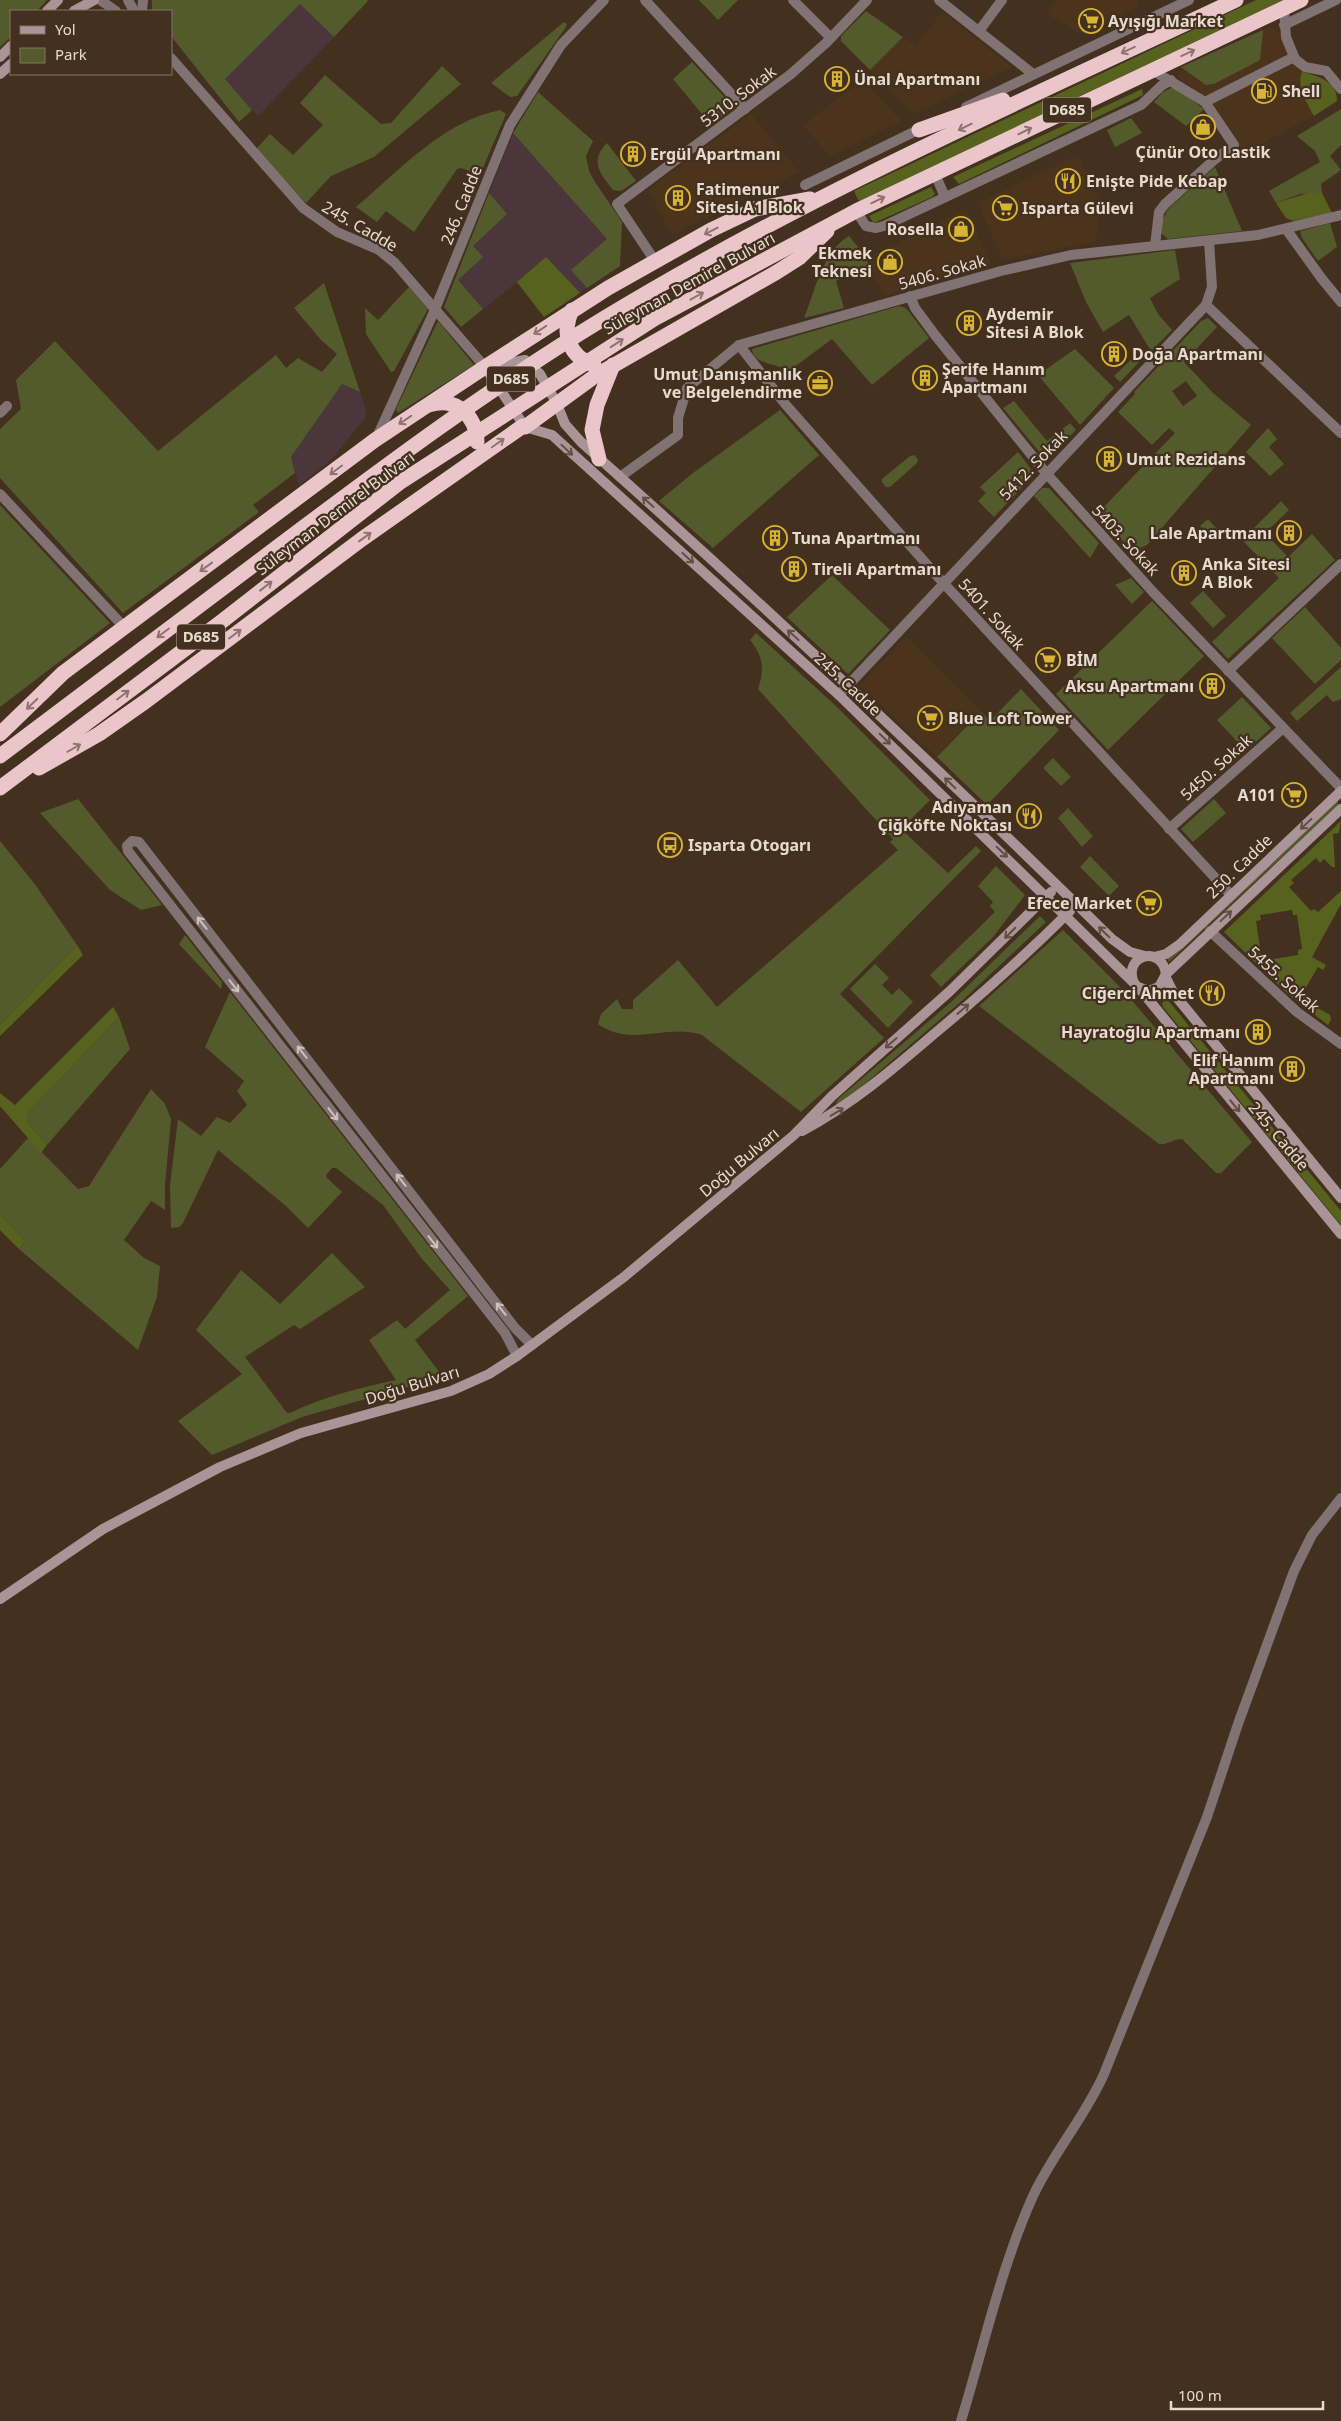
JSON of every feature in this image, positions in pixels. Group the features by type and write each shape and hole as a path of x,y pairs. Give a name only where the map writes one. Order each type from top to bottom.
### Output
{"highway":[{"name":"Süleyman Demirel Bulvarı","path":"0,756 384,467 502,385 601,320 700,263 827,196 1072,76 1236,0"},
{"name":"Süleyman Demirel Bulvarı","path":"0,788 221,622 399,483 654,319 856,211 1300,0"},
{"path":"919,130 1072,76"},
{"path":"0,734 63,673 375,440 485,366 572,310 656,261 755,209 827,196"},
{"path":"0,788 98,734 146,701 362,539 522,426 525,427 556,402 613,365 784,267 814,245 835,222"},
{"path":"572,310 566,332 574,353 592,365 613,365"},
{"path":"599,459 592,430 597,405 613,365"},
{"path":"426,406 439,403 453,404 465,411 473,422 477,435 476,449 464,466"}],"street":[{"path":"48,10 58,0"},
{"path":"76,10 94,0"},
{"path":"99,0 114,10"},
{"name":"246. Cadde","path":"375,440 436,308 514,118 561,45 604,0"},
{"path":"645,0 745,109"},
{"path":"793,0 831,38"},
{"name":"5310. Sokak","path":"656,261 617,204 791,74 831,38 867,0"},
{"path":"939,0 1033,74"},
{"path":"979,31 1002,0"},
{"path":"805,185 1189,0"},
{"path":"1284,25 1336,0"},
{"path":"1284,8 1286,37 1294,57 1305,67 1326,71 1341,89"},
{"path":"0,57 10,47"},
{"path":"1205,102 1294,57"},
{"name":"245. Cadde","path":"173,61 237,136 303,208 337,232 379,250 407,275 485,366 524,360 540,374 556,402 565,424 599,459 848,685 1120,946 1130,952 1150,956"},
{"path":"0,74 10,65"},
{"path":"1152,70 1205,102 1234,145 1214,160 1165,204 1159,212 1155,245"},
{"path":"856,211 866,226 876,228 945,198 1141,105 1161,86 1171,80"},
{"path":"934,174 945,198"},
{"name":"5406. Sokak","path":"620,477 678,435 678,418 687,388 738,346 1001,270 1048,260 1155,245 1209,241 1286,229 1341,215"},
{"path":"1286,229 1341,302"},
{"path":"1209,241 1212,287 1206,305 1341,433"},
{"name":"5403. Sokak","path":"910,296 915,308 935,335 1046,473 1228,671 1341,789"},
{"name":"5412. Sokak","path":"839,695 1206,305"},
{"name":"5401. Sokak","path":"738,346 786,405 944,584 1231,895"},
{"path":"485,366 525,427"},
{"name":"245. Cadde","path":"525,427 552,435 839,695 1047,896 1136,985 1341,1234"},
{"path":"0,494 124,627"},
{"path":"1228,671 1341,564"},
{"name":"5450. Sokak","path":"1169,829 1282,728"},
{"name":"250. Cadde","path":"1150,956 1166,954 1173,950 1341,789"},
{"name":"250. Cadde","path":"1166,975 1341,808"},
{"path":"517,1356 504,1333 128,851 127,846 132,841 139,842 515,1328 532,1346"},
{"name":"Doğu Bulvarı","path":"0,1599 103,1529 220,1467 301,1433 451,1391 489,1374 532,1346 624,1277 794,1136 832,1096 950,991 1056,886"},
{"name":"Doğu Bulvarı","path":"794,1136 845,1107 873,1086 973,1001 1077,905"},
{"name":"5455. Sokak","path":"1210,931 1298,1012 1341,1044"},
{"path":"1150,956 1161,961 1166,975 1163,983 1154,990 1143,990 1136,985 1131,972 1132,966 1140,958 1150,956"},
{"name":"245. Cadde","path":"1166,975 1174,994 1341,1198"},
{"path":"962,2421 995,2306 1029,2206 1048,2166 1093,2095 1104,2074 1205,1825 1238,1724 1294,1571 1307,1543 1341,1498"}],"shaded area":[{"path":"1055,0 1137,0 1139,6 1081,34 1047,14"},
{"path":"300,4 334,37 258,116 224,79"},
{"path":"942,12 1012,67 914,114 870,70 903,37 916,46"},
{"path":"1270,26 1281,33 1290,61 1302,72 1299,81 1300,88 1314,116 1244,153 1214,106 1178,78 1181,67"},
{"path":"863,80 901,121 830,156 803,125"},
{"path":"751,114 799,172 672,235 648,189"},
{"path":"513,133 608,239 620,266 544,317 517,282 461,327 444,307"},
{"path":"1078,155 1098,198 1099,213 1096,241 1003,260 977,203"},
{"path":"966,209 991,264 885,296 868,265 867,258"},
{"path":"342,384 360,392 366,409 365,418 331,460 299,486 291,457"},
{"path":"906,637 981,712 937,757 860,685"}],"green space":[{"path":"0,0 47,0 38,10 10,10 10,38 0,47"},
{"path":"152,0 368,1 334,37 300,4 225,79 252,110 239,122 172,37 172,10 152,10"},
{"path":"699,0 738,0 718,20"},
{"path":"1256,0 1286,0 861,201 858,200 854,191"},
{"path":"866,11 903,37 870,70 841,41 841,36"},
{"path":"564,22 567,24 564,30 517,96 510,97 491,83"},
{"path":"1263,30 1260,60 1214,84 1206,85 1181,67"},
{"path":"692,62 731,104 731,109 711,125 673,79"},
{"path":"442,66 461,84 374,157 331,176 306,203 256,149 270,134 293,155 323,125 300,103 325,75 381,124 391,123"},
{"path":"1302,72 1326,80 1336,94 1337,101 1314,116 1301,89"},
{"path":"1176,88 1204,109 1186,126 1154,102 1163,92"},
{"path":"1142,89 1143,95 959,184 953,177"},
{"path":"538,92 593,141 586,156 589,171 622,222 620,266 587,288 571,270 607,239 513,133"},
{"path":"1341,109 1341,145 1330,156 1341,170 1321,184 1322,193 1300,194 1276,203 1269,191 1320,162 1315,151 1297,136"},
{"path":"500,110 506,114 480,175 461,168 457,169 414,232 386,211 377,222 356,207 406,163 441,136 479,116"},
{"path":"1131,118 1142,133 1115,147 1107,130"},
{"path":"607,143 636,181 621,191 613,190 598,167 599,156"},
{"path":"1215,167 1242,231 1168,239 1161,233 1162,221 1169,208"},
{"path":"931,187 935,194 932,197 876,222 873,222 869,216"},
{"path":"489,193 507,214 473,246 483,257 458,280 483,309 461,327 444,307"},
{"path":"1308,193 1322,193 1332,213 1293,221 1286,218 1276,203"},
{"path":"1330,223 1337,247 1318,261 1302,238 1300,231"},
{"path":"849,236 867,258 868,265 836,281 844,308 804,318 820,273 826,262 832,252"},
{"path":"1175,250 1180,279 1150,298 1158,314 1172,330 1151,351 1129,315 1103,332 1086,302 1070,263"},
{"path":"546,257 580,293 544,317 517,282"},
{"path":"324,283 360,392 342,384 291,457 295,473 253,505 259,512 123,613 0,478 0,429 21,409 16,380 55,341 158,451 276,355 286,368 298,358 322,372 337,354 321,340 294,308"},
{"path":"409,287 428,309 394,371 391,372 366,334 365,308 378,320"},
{"path":"899,306 906,308 929,338 872,385 832,339 789,371 761,361 753,354 752,349"},
{"path":"1208,318 1217,327 1184,362 1213,393 1251,425 1147,545 1133,551 1096,515 1175,433 1169,428 1152,445 1118,412 1135,394 1134,392 1201,321","holes":["1186,381 1197,396 1183,406 1172,391"]},
{"path":"438,321 474,365 398,413 396,409"},
{"path":"1075,349 1114,388 1080,425 1038,375"},
{"path":"1138,353 1142,359 1120,382 1114,376"},
{"path":"1014,401 1047,441 1070,423 1076,430 1046,460 1003,408"},
{"path":"780,410 819,455 713,548 659,501 693,473"},
{"path":"1268,428 1277,439 1269,447 1284,464 1270,476 1246,452"},
{"path":"1018,452 1031,469 1032,477 994,517 978,501 986,493 980,487"},
{"path":"914,455 918,459 917,463 890,487 886,487 882,479 910,456"},
{"path":"1042,488 1049,488 1099,543 1090,558 1034,496"},
{"path":"1281,501 1289,510 1265,533 1288,557 1312,534 1335,560 1228,659 1212,642 1279,578 1242,540"},
{"path":"0,505 110,623 0,707"},
{"path":"1208,519 1219,531 1211,538 1200,526"},
{"path":"832,575 890,630 848,674 787,617"},
{"path":"1131,578 1144,592 1132,604 1115,585"},
{"path":"1203,591 1226,616 1213,628 1190,603"},
{"path":"1152,601 1204,656 1108,750 1056,694"},
{"path":"1305,607 1341,648 1341,660 1315,684 1272,638"},
{"path":"756,633 837,707 930,800 901,829 948,873 976,846 981,851 840,994 884,1038 801,1112 702,1035 689,1032 624,1034 611,1031 598,1024 601,1014 617,999 622,1009 633,1009 633,1000 678,960 717,1007 898,850 890,842 893,839 758,689 762,675 762,663 758,652 750,640"},
{"path":"1341,667 1341,699 1333,702 1327,695 1297,721 1290,713"},
{"path":"1021,689 1059,730 987,805 937,757 981,712 990,721"},
{"path":"1242,697 1271,728 1246,751 1217,720"},
{"path":"1053,758 1071,777 1061,786 1043,768"},
{"path":"78,799 162,905 141,910 110,890 40,813"},
{"path":"1214,799 1226,813 1193,842 1181,829"},
{"path":"1336,801 1339,804 1169,962 1167,958"},
{"path":"1068,808 1093,836 1082,847 1058,818"},
{"path":"1341,821 1339,833 1333,834 1335,867 1332,867 1324,859 1320,863 1316,858 1291,880 1294,883 1289,887 1311,911 1314,909 1318,912 1341,891 1341,904 1312,957 1326,965 1323,970 1318,967 1302,994 1306,996 1304,1000 1330,1015 1331,1020 1328,1025 1288,994 1224,932","holes":["1292,910 1293,915 1297,915 1302,949 1298,950 1298,955 1266,960 1265,953 1261,954 1256,921 1261,920 1260,915"]},
{"path":"0,841 34,883 77,945 0,1025"},
{"path":"1090,856 1119,886 1109,896 1080,867"},
{"path":"996,866 1025,895 993,937 941,987 930,975 995,912 990,906 993,902 978,886"},
{"path":"1040,916 1046,922 964,999 854,1093 837,1104 836,1102 839,1098 950,1003"},
{"path":"1063,930 1124,991 1252,1142 1221,1173 1216,1173 1182,1139 1159,1144 979,1006"},
{"path":"185,935 222,982 221,989 179,944"},
{"path":"77,945 83,955 0,1036 0,1025"},
{"path":"875,964 889,978 882,985 892,995 899,988 913,1002 888,1028 850,989"},
{"path":"230,992 468,1296 415,1340 443,1377 302,1417 212,1455 178,1421 242,1374 196,1330 241,1270 280,1304 332,1253 365,1287 300,1329 294,1325 245,1357 287,1413 342,1393 396,1380 369,1340 397,1320 405,1329 450,1290 422,1259 383,1205 336,1168 332,1168 326,1175 342,1192 308,1228 286,1206 218,1150 183,1223 179,1227 171,1228 170,1185 178,1119 201,1136 217,1117 230,1123 247,1105 237,1091 244,1081 205,1047"},
{"path":"1167,999 1341,1211 1341,1225 1163,1007 1162,1003"},
{"path":"113,1007 119,1017 27,1114 27,1122 47,1145 41,1153 0,1106 0,1093 15,1105"},
{"path":"119,1017 130,1049 47,1145 27,1122 27,1114"},
{"path":"151,1089 165,1104 171,1119 165,1185 165,1210 151,1201 124,1240 144,1258 160,1266 157,1297 138,1350 19,1249 25,1241 0,1214 0,1169 28,1138 78,1189 89,1186"},
{"path":"0,1214 25,1241 19,1249 0,1230"}],"place":[{"name":"Ayışığı Market","path":"1091,21"},
{"name":"Ünal Apartmanı","path":"837,79"},
{"name":"Shell","path":"1264,91"},
{"name":"Çünür Oto Lastik","path":"1203,127"},
{"name":"Ergül Apartmanı","path":"633,154"},
{"name":"Enişte Pide Kebap","path":"1068,181"},
{"name":"Fatimenur Sitesi A1 Blok","path":"678,198"},
{"name":"Isparta Gülevi","path":"1005,208"},
{"name":"Rosella","path":"961,229"},
{"name":"Ekmek Teknesi","path":"890,262"},
{"name":"Aydemir Sitesi A Blok","path":"969,323"},
{"name":"Doğa Apartmanı","path":"1114,354"},
{"name":"Şerife Hanım Apartmanı","path":"925,378"},
{"name":"Umut Danışmanlık ve Belgelendirme","path":"820,383"},
{"name":"Umut Rezidans","path":"1109,459"},
{"name":"Lale Apartmanı","path":"1289,533"},
{"name":"Tuna Apartmanı","path":"775,538"},
{"name":"Tireli Apartmanı","path":"794,569"},
{"name":"Anka Sitesi A Blok","path":"1184,573"},
{"name":"BİM","path":"1048,660"},
{"name":"Aksu Apartmanı","path":"1212,686"},
{"name":"Blue Loft Tower","path":"930,718"},
{"name":"A101","path":"1294,795"},
{"name":"Adıyaman Çiğköfte Noktası","path":"1029,816"},
{"name":"Isparta Otogarı","path":"670,845"},
{"name":"Efece Market","path":"1149,903"},
{"name":"Ciğerci Ahmet","path":"1212,993"},
{"name":"Hayratoğlu Apartmanı","path":"1258,1032"},
{"name":"Elif Hanım Apartmanı","path":"1292,1069"}]}
